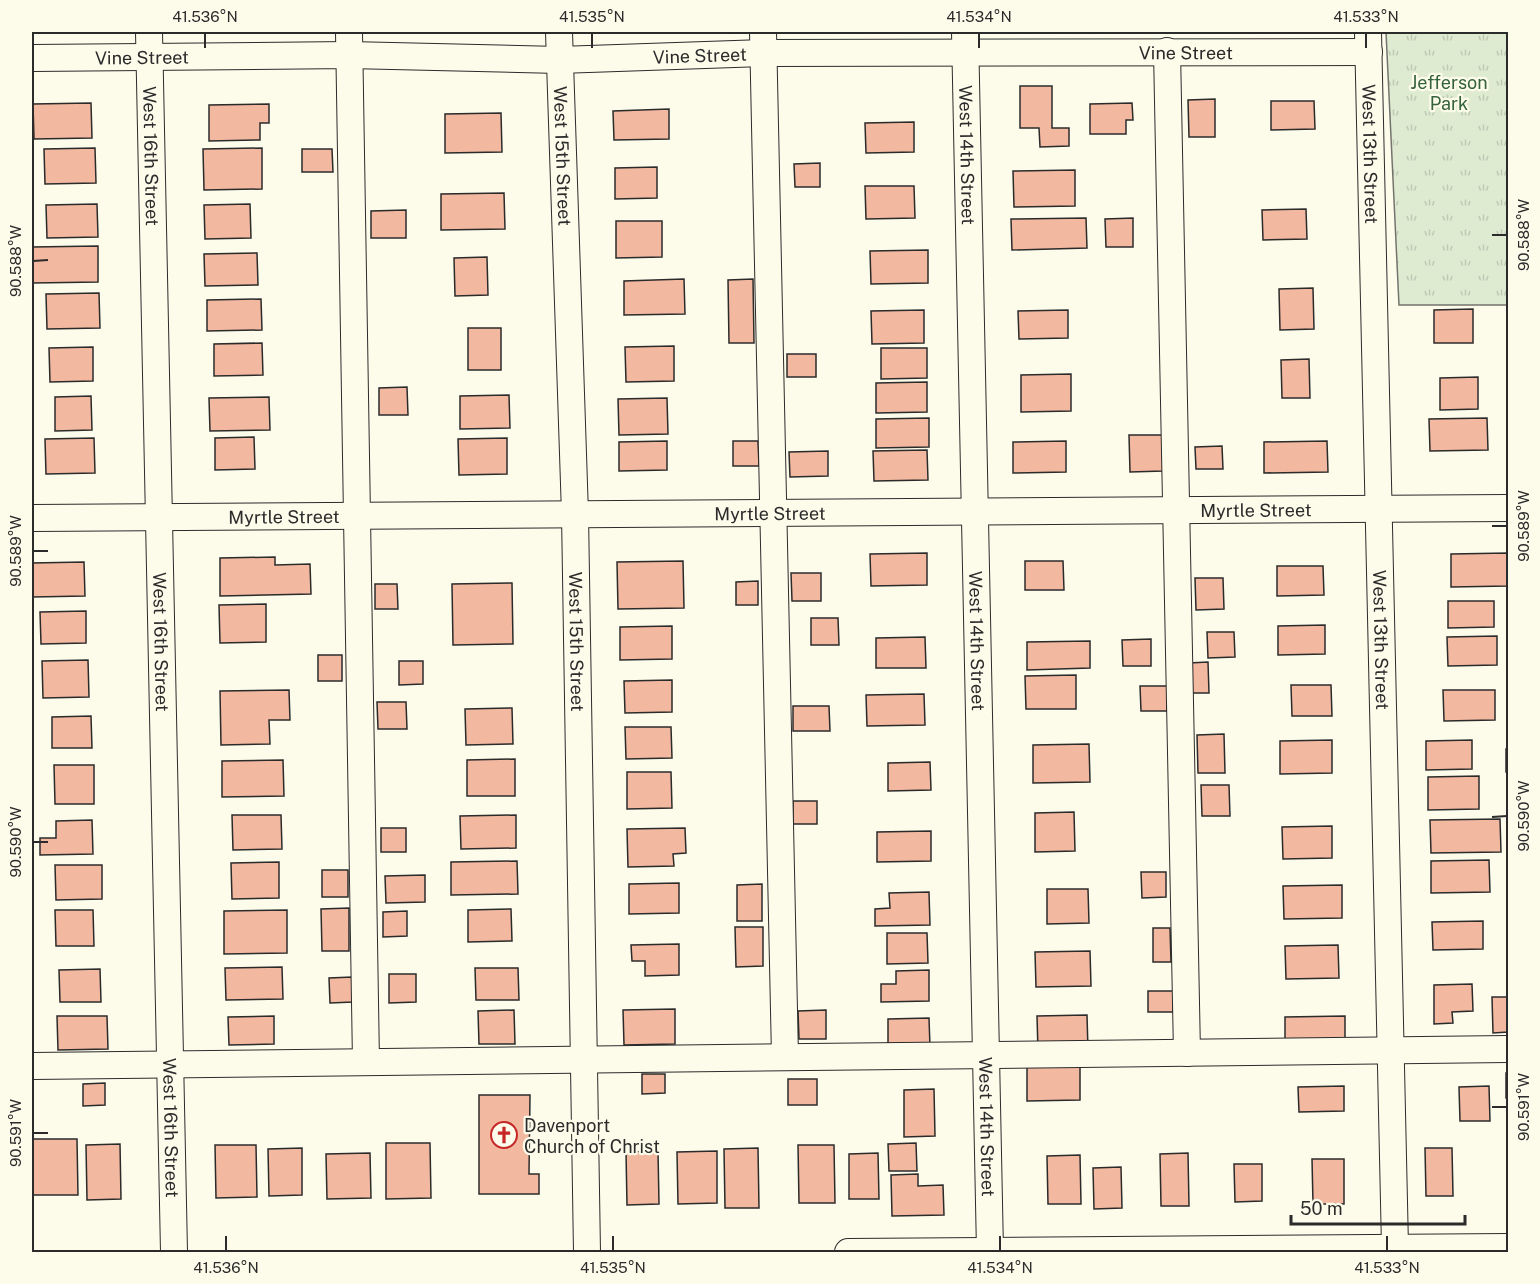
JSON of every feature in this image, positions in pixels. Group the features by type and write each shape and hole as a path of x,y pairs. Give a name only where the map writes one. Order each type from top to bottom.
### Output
{"street":[{"name":"West 15th Street","path":"559,32 575,514 587,1252"},
{"name":"Vine Street","path":"32,58 149,44 349,43 559,60 763,42 965,42 1167,51 1369,42"},
{"path":"763,42 785,1057"},
{"name":"West 14th Street","path":"965,42 990,1251"},
{"name":"West 13th Street","path":"1369,42 1395,1247"},
{"path":"349,43 366,1062"},
{"name":"West 16th Street","path":"149,44 174,1252"},
{"path":"1167,51 1187,1053"},
{"name":"Myrtle Street","path":"32,518 1509,508"},
{"path":"32,1066 1509,1049"},
{"path":"848,1252 1509,1247"}],"green space":[{"name":"Jefferson Park","path":"1386,32 1508,32 1508,305 1399,305"}],"building":[{"path":"1020,86 1052,86 1052,128 1069,128 1069,146 1040,147 1039,128 1020,128"},
{"path":"1215,99 1215,137 1189,137 1188,100"},
{"path":"1271,101 1314,101 1315,129 1271,130"},
{"path":"91,103 92,138 34,139 33,104"},
{"path":"1132,103 1133,120 1126,120 1126,134 1090,134 1090,104"},
{"path":"269,104 269,123 260,123 260,140 209,141 209,105"},
{"path":"669,109 669,139 614,140 613,111"},
{"path":"501,113 502,152 445,153 445,114"},
{"path":"914,122 914,152 866,153 865,123"},
{"path":"95,148 96,183 45,184 44,149"},
{"path":"262,148 262,189 204,190 203,149"},
{"path":"302,149 332,149 333,172 302,172"},
{"path":"820,163 820,187 795,187 794,164"},
{"path":"657,167 657,198 615,199 615,168"},
{"path":"1075,170 1075,206 1014,207 1013,171"},
{"path":"865,186 914,186 915,218 866,219"},
{"path":"504,193 505,229 441,230 441,194"},
{"path":"97,204 98,237 47,238 46,205"},
{"path":"250,204 251,238 205,239 204,205"},
{"path":"1306,209 1307,239 1263,240 1262,210"},
{"path":"406,210 406,238 371,238 371,211"},
{"path":"1086,218 1087,248 1012,250 1011,219"},
{"path":"1133,218 1133,247 1106,247 1105,219"},
{"path":"616,221 662,221 662,257 616,258"},
{"path":"98,246 98,282 33,283 32,247"},
{"path":"928,250 928,283 871,284 870,251"},
{"path":"257,253 258,285 205,286 204,254"},
{"path":"487,257 488,295 455,296 454,258"},
{"path":"684,279 685,314 624,315 624,281"},
{"path":"753,279 754,343 729,343 728,280"},
{"path":"1313,288 1314,329 1280,330 1279,289"},
{"path":"99,293 100,328 47,329 46,294"},
{"path":"261,299 262,330 207,331 207,300"},
{"path":"1473,309 1473,343 1434,343 1434,310"},
{"path":"924,310 924,343 872,344 871,311"},
{"path":"1068,310 1068,338 1019,339 1018,311"},
{"path":"468,328 501,328 501,370 468,370"},
{"path":"262,343 263,375 214,376 214,344"},
{"path":"674,346 674,381 626,382 625,347"},
{"path":"93,347 93,381 50,382 49,348"},
{"path":"881,348 927,348 927,378 881,379"},
{"path":"787,354 816,354 816,377 787,377"},
{"path":"1309,359 1310,398 1282,398 1281,360"},
{"path":"1071,374 1071,411 1021,412 1021,375"},
{"path":"1478,377 1478,409 1440,410 1440,378"},
{"path":"927,382 927,412 876,413 876,383"},
{"path":"407,387 408,415 379,415 379,388"},
{"path":"509,395 510,428 460,429 460,396"},
{"path":"91,396 92,430 55,431 55,397"},
{"path":"269,397 270,430 210,431 209,398"},
{"path":"667,398 668,434 619,435 618,399"},
{"path":"929,418 929,447 876,448 876,419"},
{"path":"1487,418 1488,450 1430,451 1429,419"},
{"path":"1129,435 1163,435 1163,471 1130,472"},
{"path":"254,437 255,469 215,470 215,438"},
{"path":"94,438 95,473 46,474 45,439"},
{"path":"507,438 507,474 459,475 458,439"},
{"path":"667,441 667,470 619,471 619,442"},
{"path":"733,441 758,441 759,466 733,466"},
{"path":"1066,441 1066,472 1013,473 1013,442"},
{"path":"1327,441 1328,472 1264,473 1264,442"},
{"path":"1222,446 1223,469 1196,469 1195,447"},
{"path":"927,450 928,480 874,481 873,451"},
{"path":"828,451 828,476 790,477 789,452"},
{"path":"927,553 927,585 871,586 870,554"},
{"path":"1508,553 1508,586 1451,587 1451,554"},
{"path":"275,557 275,565 310,564 311,594 220,596 220,558"},
{"path":"683,561 684,608 618,609 617,562"},
{"path":"1025,561 1063,561 1064,590 1025,590"},
{"path":"84,562 85,596 32,597 32,563"},
{"path":"1277,566 1323,566 1324,595 1277,596"},
{"path":"791,573 821,573 821,601 792,601"},
{"path":"1195,578 1223,578 1224,609 1196,610"},
{"path":"758,581 758,605 736,605 736,582"},
{"path":"512,583 513,644 453,645 452,584"},
{"path":"375,584 397,584 398,609 375,609"},
{"path":"1448,601 1494,601 1494,627 1448,628"},
{"path":"266,604 266,642 220,643 219,605"},
{"path":"86,611 86,643 41,644 40,612"},
{"path":"811,618 838,618 839,645 811,645"},
{"path":"1325,625 1325,654 1278,655 1278,626"},
{"path":"672,626 672,659 620,660 620,627"},
{"path":"1207,632 1234,632 1235,657 1208,658"},
{"path":"1497,636 1497,665 1448,666 1447,637"},
{"path":"925,637 926,668 876,668 876,638"},
{"path":"1151,639 1151,666 1123,666 1122,640"},
{"path":"1090,641 1090,668 1027,670 1027,642"},
{"path":"318,655 342,655 342,681 318,681"},
{"path":"88,660 89,697 43,698 42,661"},
{"path":"399,661 423,661 423,684 399,685"},
{"path":"1208,662 1209,693 1190,693 1189,663"},
{"path":"1076,675 1076,709 1026,709 1025,676"},
{"path":"672,680 672,712 625,713 624,681"},
{"path":"1291,685 1331,685 1332,716 1292,716"},
{"path":"1140,686 1167,686 1167,711 1141,711"},
{"path":"289,690 290,720 269,720 270,744 221,745 220,691"},
{"path":"1443,690 1495,690 1495,720 1444,721"},
{"path":"924,694 925,725 867,726 866,695"},
{"path":"377,702 406,702 407,729 378,729"},
{"path":"793,706 829,706 830,731 793,731"},
{"path":"512,708 513,744 466,745 465,709"},
{"path":"91,716 92,748 52,748 52,717"},
{"path":"625,727 671,727 672,758 626,759"},
{"path":"1224,734 1225,773 1198,773 1197,735"},
{"path":"1332,740 1332,773 1280,774 1280,741"},
{"path":"1472,740 1472,769 1426,770 1426,741"},
{"path":"1089,744 1090,782 1033,783 1033,745"},
{"path":"1506,749 1508,749 1508,772 1506,772"},
{"path":"515,759 515,796 467,796 467,760"},
{"path":"283,760 284,796 222,797 222,761"},
{"path":"930,762 931,790 888,791 888,763"},
{"path":"54,765 94,765 94,804 55,804"},
{"path":"627,772 671,772 672,808 627,809"},
{"path":"1479,776 1479,809 1428,810 1428,777"},
{"path":"1201,785 1229,785 1230,816 1202,816"},
{"path":"793,801 817,801 817,824 793,824"},
{"path":"1074,812 1075,851 1035,852 1035,813"},
{"path":"232,815 281,815 282,849 233,850"},
{"path":"516,815 516,848 461,849 460,816"},
{"path":"1500,819 1501,852 1431,853 1430,820"},
{"path":"92,820 93,854 40,855 40,838 56,838 56,821"},
{"path":"1332,826 1332,858 1283,859 1282,827"},
{"path":"381,828 406,828 406,852 381,852"},
{"path":"685,828 686,853 673,854 674,866 628,867 627,829"},
{"path":"931,831 931,861 877,862 877,832"},
{"path":"1489,860 1490,892 1431,893 1431,861"},
{"path":"517,861 518,894 451,895 451,862"},
{"path":"279,862 279,898 232,899 231,863"},
{"path":"55,865 102,865 102,899 56,900"},
{"path":"322,870 348,870 348,897 322,897"},
{"path":"1141,872 1166,872 1166,897 1142,898"},
{"path":"425,875 425,902 386,903 385,876"},
{"path":"679,883 679,913 629,914 629,884"},
{"path":"762,884 762,921 737,921 737,885"},
{"path":"1342,885 1342,918 1284,919 1283,886"},
{"path":"1047,889 1088,889 1089,923 1047,924"},
{"path":"929,892 930,925 875,926 875,909 890,908 889,893"},
{"path":"349,908 349,951 322,951 321,909"},
{"path":"511,909 512,941 468,942 468,910"},
{"path":"55,910 93,910 94,946 56,946"},
{"path":"287,910 287,953 224,954 224,911"},
{"path":"407,911 407,936 383,937 383,912"},
{"path":"1483,921 1483,949 1433,950 1432,922"},
{"path":"735,927 763,927 763,966 736,967"},
{"path":"1153,928 1170,928 1171,962 1153,962"},
{"path":"887,933 927,933 928,963 887,964"},
{"path":"679,944 679,975 645,976 645,961 632,961 631,945"},
{"path":"1338,945 1339,978 1286,979 1285,946"},
{"path":"1090,951 1091,986 1036,987 1035,952"},
{"path":"282,967 283,999 226,1000 225,968"},
{"path":"475,968 518,968 519,1000 476,1000"},
{"path":"100,969 101,1002 60,1002 59,970"},
{"path":"929,970 929,1001 881,1002 881,984 896,984 896,971"},
{"path":"389,974 416,974 416,1002 389,1003"},
{"path":"352,977 353,1002 330,1003 329,978"},
{"path":"1472,984 1473,1011 1452,1012 1453,1023 1434,1024 1434,985"},
{"path":"1148,991 1173,991 1173,1012 1148,1012"},
{"path":"1492,997 1508,997 1508,1032 1493,1033"},
{"path":"675,1009 675,1044 624,1045 623,1010"},
{"path":"514,1010 515,1044 479,1044 478,1011"},
{"path":"826,1010 826,1039 799,1039 798,1011"},
{"path":"1087,1015 1088,1050 1038,1051 1037,1016"},
{"path":"57,1016 107,1016 108,1049 58,1050"},
{"path":"274,1016 274,1044 229,1045 228,1017"},
{"path":"1345,1016 1345,1047 1285,1048 1285,1017"},
{"path":"929,1018 930,1047 888,1048 888,1019"},
{"path":"1080,1065 1080,1100 1027,1101 1027,1066"},
{"path":"1506,1073 1508,1073 1508,1098 1506,1098"},
{"path":"642,1074 665,1074 665,1093 642,1094"},
{"path":"788,1079 817,1079 817,1105 788,1105"},
{"path":"105,1083 105,1105 83,1106 83,1084"},
{"path":"1344,1086 1344,1111 1299,1112 1298,1087"},
{"path":"1489,1086 1490,1121 1460,1121 1459,1087"},
{"path":"934,1089 935,1136 904,1137 904,1090"},
{"name":"Davenport Church of Christ","path":"479,1095 530,1095 529,1174 539,1174 539,1194 479,1194"},
{"path":"32,1139 77,1139 78,1195 32,1195"},
{"path":"386,1143 430,1143 431,1198 386,1199"},
{"path":"916,1143 917,1171 889,1171 888,1144"},
{"path":"120,1144 121,1199 87,1200 86,1145"},
{"path":"215,1145 256,1145 257,1197 216,1198"},
{"path":"798,1145 834,1145 835,1203 799,1203"},
{"path":"302,1148 302,1195 269,1196 268,1149"},
{"path":"758,1148 759,1208 725,1208 724,1149"},
{"path":"1425,1148 1452,1148 1453,1196 1426,1196"},
{"path":"658,1151 659,1204 627,1205 626,1152"},
{"path":"717,1151 717,1203 678,1204 677,1152"},
{"path":"370,1153 371,1198 327,1199 326,1154"},
{"path":"878,1153 879,1199 849,1199 849,1154"},
{"path":"1188,1153 1189,1206 1161,1206 1160,1154"},
{"path":"1080,1155 1081,1204 1048,1204 1047,1156"},
{"path":"1312,1159 1344,1159 1344,1204 1313,1204"},
{"path":"1234,1164 1262,1164 1262,1201 1235,1202"},
{"path":"1121,1167 1122,1208 1094,1209 1093,1168"},
{"path":"918,1174 918,1186 943,1185 944,1215 892,1216 891,1175"}],"place":[{"name":"Davenport Church of Christ","path":"504,1135"}]}
